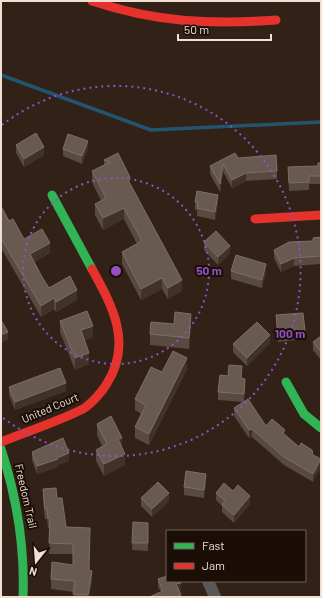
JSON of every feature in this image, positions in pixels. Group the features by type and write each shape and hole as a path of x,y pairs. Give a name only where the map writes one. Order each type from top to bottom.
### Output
{"street":[{"path":"92,1 154,19 182,22 211,24 276,20"},
{"name":"United Court","path":"1,442 84,408 93,401 108,384 120,354 120,331 110,300 52,195"},
{"path":"255,219 321,215"},
{"path":"286,382 304,414 321,428"},
{"name":"Freedom Trail","path":"1,449 12,482 21,521 25,562 23,597"},
{"path":"208,582 215,597"}],"building":[{"path":"36,133 44,147 24,159 16,145"},
{"path":"68,134 88,141 82,156 63,149"},
{"path":"118,153 130,177 127,178 182,280 168,288 162,278 141,289 122,252 142,241 124,208 103,218 95,204 106,198 92,171 110,162 104,160"},
{"path":"235,153 238,158 276,155 277,171 246,173 232,180 223,164 220,184 210,166"},
{"path":"318,163 321,163 321,176 309,176 309,182 289,183 288,167 318,166"},
{"path":"197,191 218,195 215,212 197,208 198,202 195,202"},
{"path":"1,206 9,221 13,219 24,239 42,229 50,243 30,254 49,288 70,276 77,290 56,302 54,298 41,306 1,238"},
{"path":"216,231 230,246 218,257 204,242"},
{"path":"321,237 321,256 294,258 281,264 274,250 289,242 313,241 313,238"},
{"path":"236,255 266,264 262,280 231,271"},
{"path":"87,311 93,326 81,330 89,353 75,358 60,321"},
{"path":"175,312 191,314 189,338 150,334 151,322 174,324"},
{"path":"303,313 305,331 278,334 276,315"},
{"path":"1,320 8,332 1,335"},
{"path":"257,322 270,335 247,358 233,344"},
{"path":"321,336 321,352 313,342"},
{"path":"173,351 187,358 149,434 135,427 146,405 135,399 151,367 162,372"},
{"path":"229,365 242,366 241,378 245,379 244,394 218,392 220,375 228,376"},
{"path":"60,368 66,383 15,402 9,387"},
{"path":"248,399 266,426 272,419 285,430 283,433 299,447 301,443 312,450 313,455 321,459 313,474 284,457 252,429 249,430 234,408"},
{"path":"111,416 122,438 118,439 125,454 104,464 96,450 107,444 97,424"},
{"path":"63,438 69,453 57,458 58,459 37,466 32,452"},
{"path":"186,471 206,474 204,490 184,487"},
{"path":"158,482 169,493 152,509 141,498"},
{"path":"224,483 233,491 238,485 250,496 234,515 222,505 225,501 216,493"},
{"path":"56,488 57,498 62,498 66,527 90,528 89,570 92,571 88,595 73,594 75,581 51,579 52,562 73,565 73,544 49,543 50,518 48,518 47,509 45,509 43,489"},
{"path":"133,522 148,523 148,543 132,543"},
{"path":"166,576 166,582 180,582 176,584 181,595 177,597 149,597 163,591 158,579"}],"waterway":[{"path":"1,75 151,130 321,122"}],"traffic: fast":[{"path":"52,195 92,269"},
{"path":"286,382 304,414 321,428"},
{"path":"1,449 7,467 19,522 23,559 23,597"}],"traffic: jam":[{"path":"92,1 138,14 161,18 205,22 276,20"},
{"path":"255,219 321,215"},
{"path":"1,442 83,409 106,385 114,370 118,355 119,340 117,326 107,297 92,269"}]}
